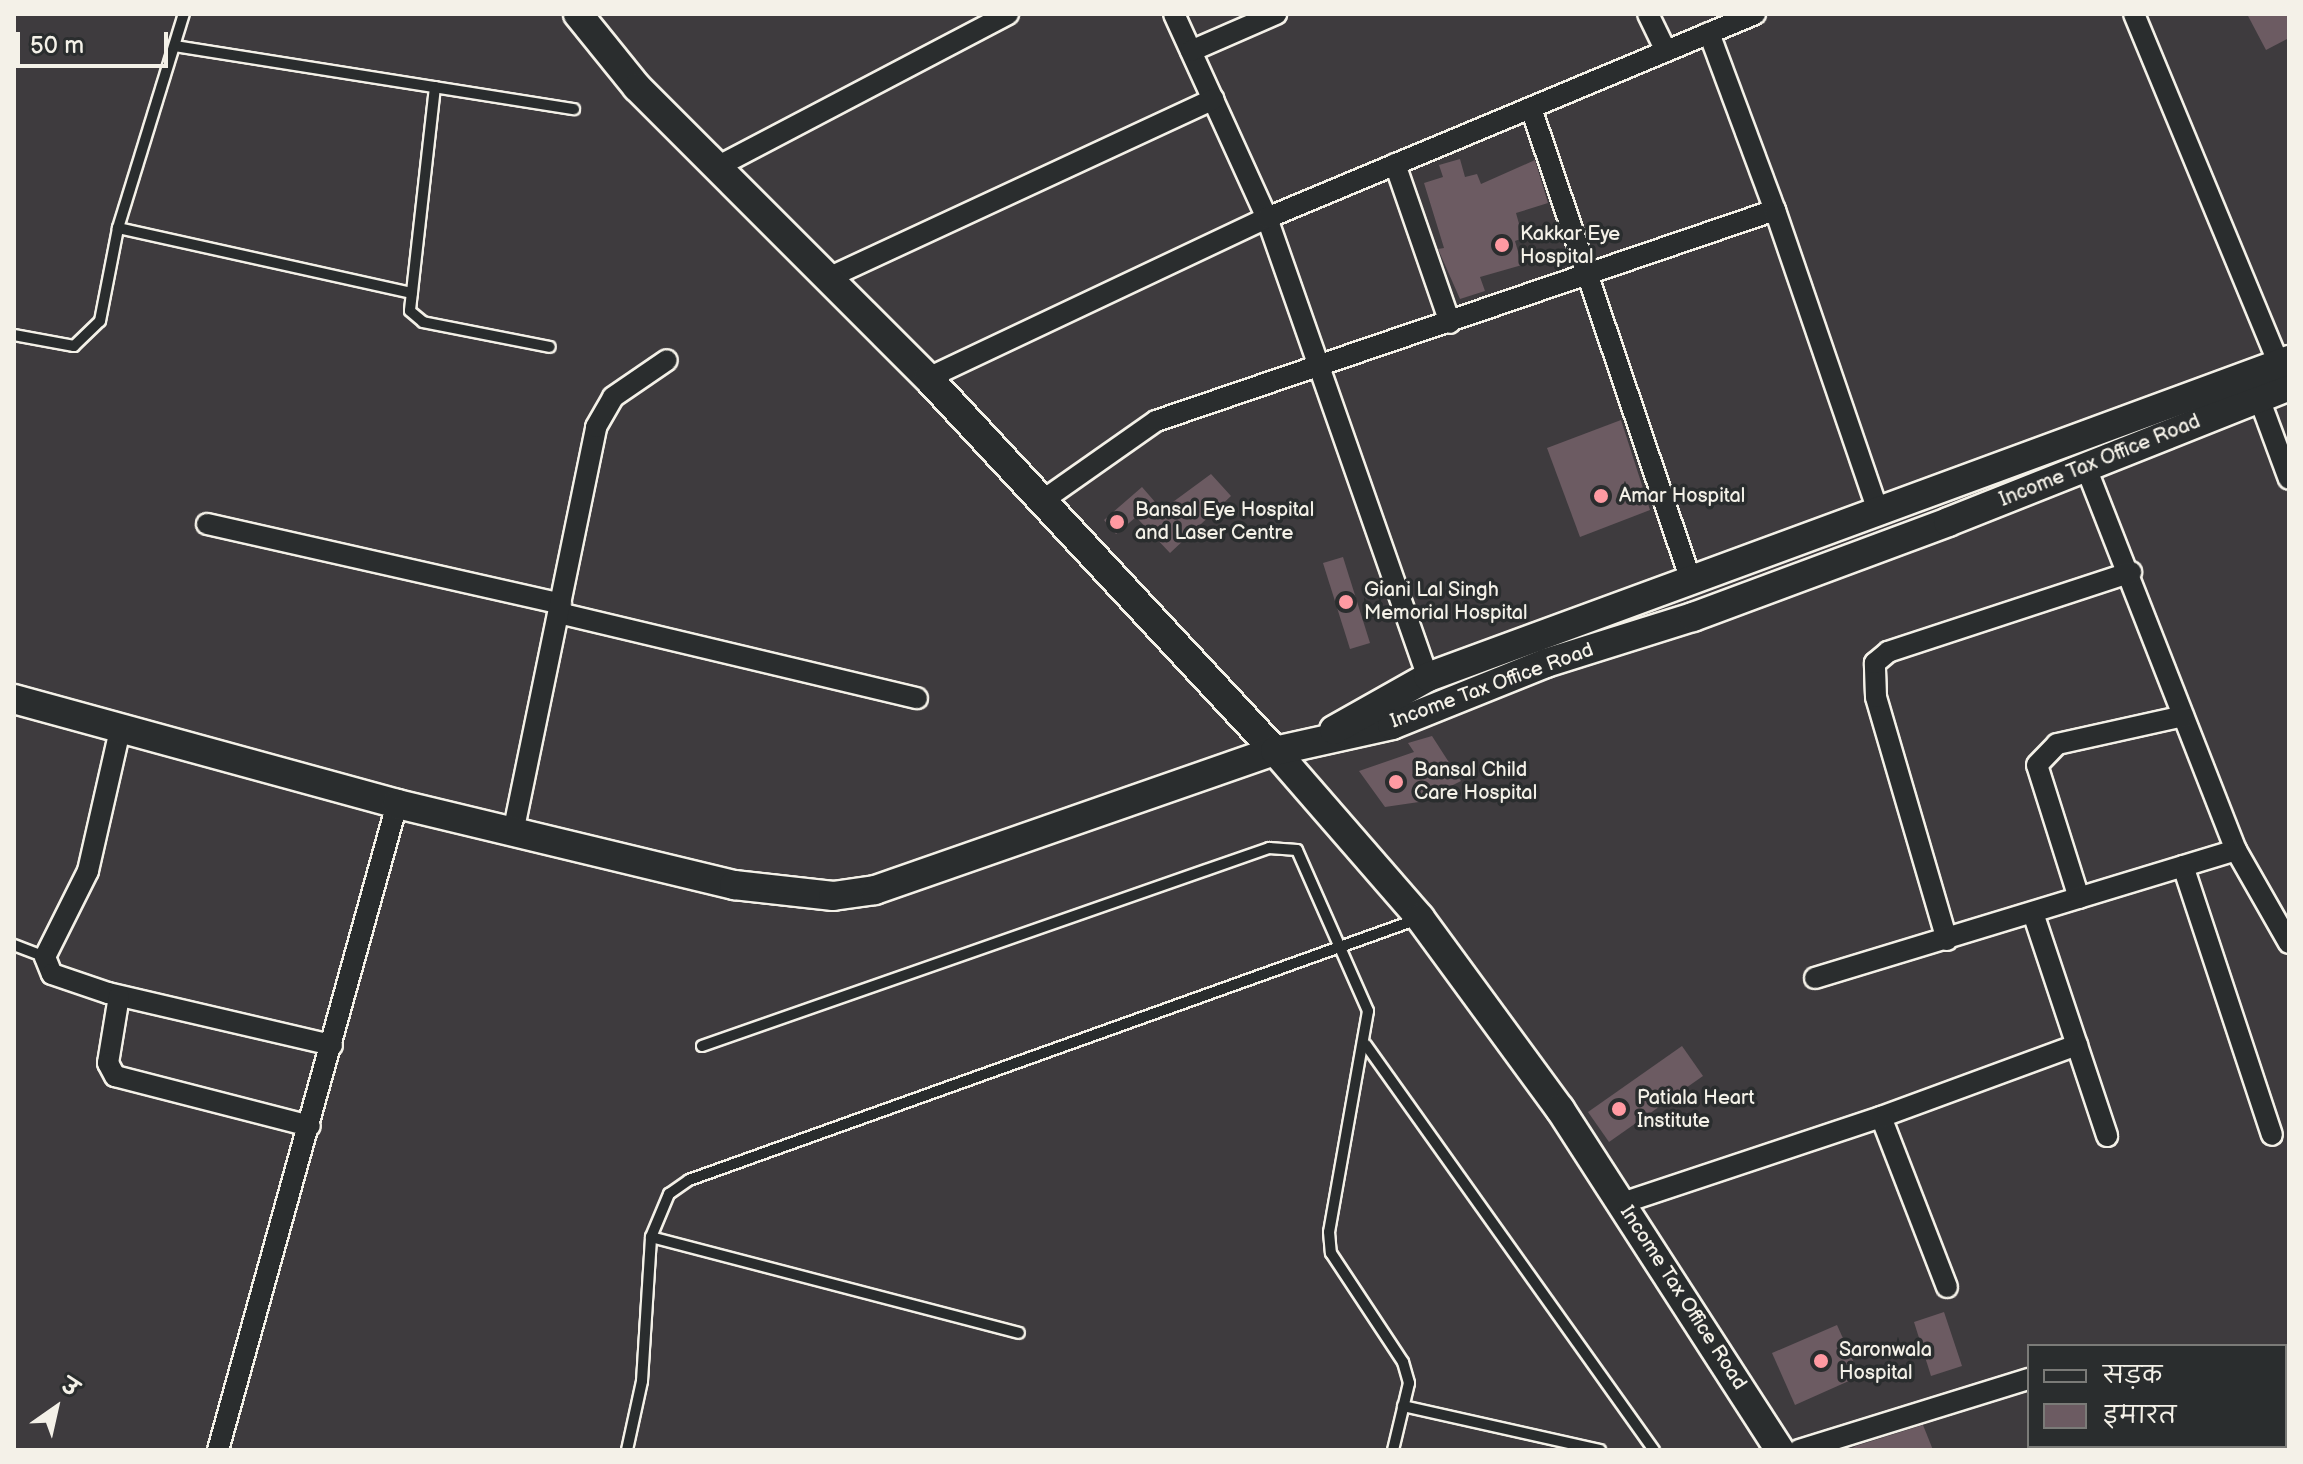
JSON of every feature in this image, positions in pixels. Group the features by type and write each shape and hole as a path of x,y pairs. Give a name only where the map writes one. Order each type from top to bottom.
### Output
{"main road":[{"path":"14,699 397,804 514,828 734,885 833,896 875,890 1275,751 928,378 637,87 578,14"},
{"path":"1324,737 1428,677 1879,513 2194,410 2286,370"},
{"name":"Income Tax Office Road","path":"1780,1450 1622,1203 1420,918 1275,751 1324,737 1392,725 1546,663 1693,617 1948,522 2085,465 2194,410 2259,398 2286,370"}],"street":[{"path":"715,168 1008,14"},
{"path":"1174,14 1267,218 1324,367 1428,677"},
{"path":"1191,51 1276,14"},
{"path":"1648,14 1666,51"},
{"path":"928,378 1267,218 1755,14"},
{"path":"2134,14 2286,370"},
{"path":"1709,33 1775,210 1879,513"},
{"path":"828,278 1213,99"},
{"path":"1531,108 1691,581"},
{"path":"1395,164 1450,323"},
{"path":"1042,501 1156,421 1324,367 1775,210"},
{"path":"514,828 601,411 667,360"},
{"path":"2259,398 2289,479"},
{"path":"2085,465 2131,572 2236,850 2289,943"},
{"path":"207,524 917,698"},
{"path":"1947,940 1876,697 1875,663 1888,652 2131,572"},
{"path":"2079,898 2037,765 2057,744 2183,716"},
{"path":"120,730 88,871 45,957 58,979 332,1045"},
{"path":"218,1450 397,804"},
{"path":"1815,978 2236,850"},
{"path":"2183,866 2272,1135"},
{"path":"2033,913 2107,1136"},
{"path":"119,996 108,1063 115,1076 310,1126"},
{"path":"1622,1203 1881,1117 2077,1045"},
{"path":"1881,1117 1947,1287"},
{"path":"1799,1450 2027,1380"}],"lane":[{"path":"14,335 57,348 86,338 100,321 118,228 184,14"},
{"path":"175,46 574,109"},
{"path":"435,87 410,311 423,322 550,347"},
{"path":"118,228 412,293"},
{"path":"702,1046 1283,846 1302,859 1368,1011 1366,1045 1331,1208 1330,1243 1345,1275 1395,1342 1409,1383 1393,1450"},
{"path":"627,1450 642,1381 651,1237 669,1194 710,1169 1420,918"},
{"path":"14,945 45,957"},
{"path":"1366,1045 1654,1450"},
{"path":"651,1237 1019,1333"},
{"path":"1403,1406 1600,1450"}],"building":[{"path":"2247,14 2289,14 2289,38 2266,50"},
{"path":"1460,159 1465,177 1477,174 1481,184 1535,160 1548,203 1516,213 1523,238 1515,241 1522,265 1480,277 1485,291 1460,299 1438,249 1444,248 1424,183 1443,177 1439,165"},
{"name":"Amar Hospital","path":"1621,420 1650,510 1580,537 1547,448"},
{"path":"1211,474 1231,496 1170,553 1136,517 1116,534 1104,520 1142,487 1162,510"},
{"path":"1343,557 1370,643 1350,649 1323,563"},
{"path":"1432,736 1461,781 1419,802 1385,807 1359,771 1414,752 1408,743"},
{"path":"1682,1046 1703,1076 1609,1142 1588,1112"},
{"path":"1944,1312 1962,1366 1931,1376 1914,1322"},
{"path":"1837,1325 1860,1376 1795,1405 1772,1353"},
{"path":"1923,1425 1933,1450 1849,1450 1856,1446"}],"place":[{"name":"Kakkar Eye Hospital","path":"1502,245"},
{"name":"Amar Hospital","path":"1601,496"},
{"name":"Bansal Eye Hospital and Laser Centre","path":"1117,522"},
{"name":"Giani Lal Singh Memorial Hospital","path":"1346,602"},
{"name":"Bansal Child Care Hospital","path":"1396,782"},
{"name":"Patiala Heart Institute","path":"1619,1109"},
{"name":"Saronwala Hospital","path":"1821,1361"}]}
